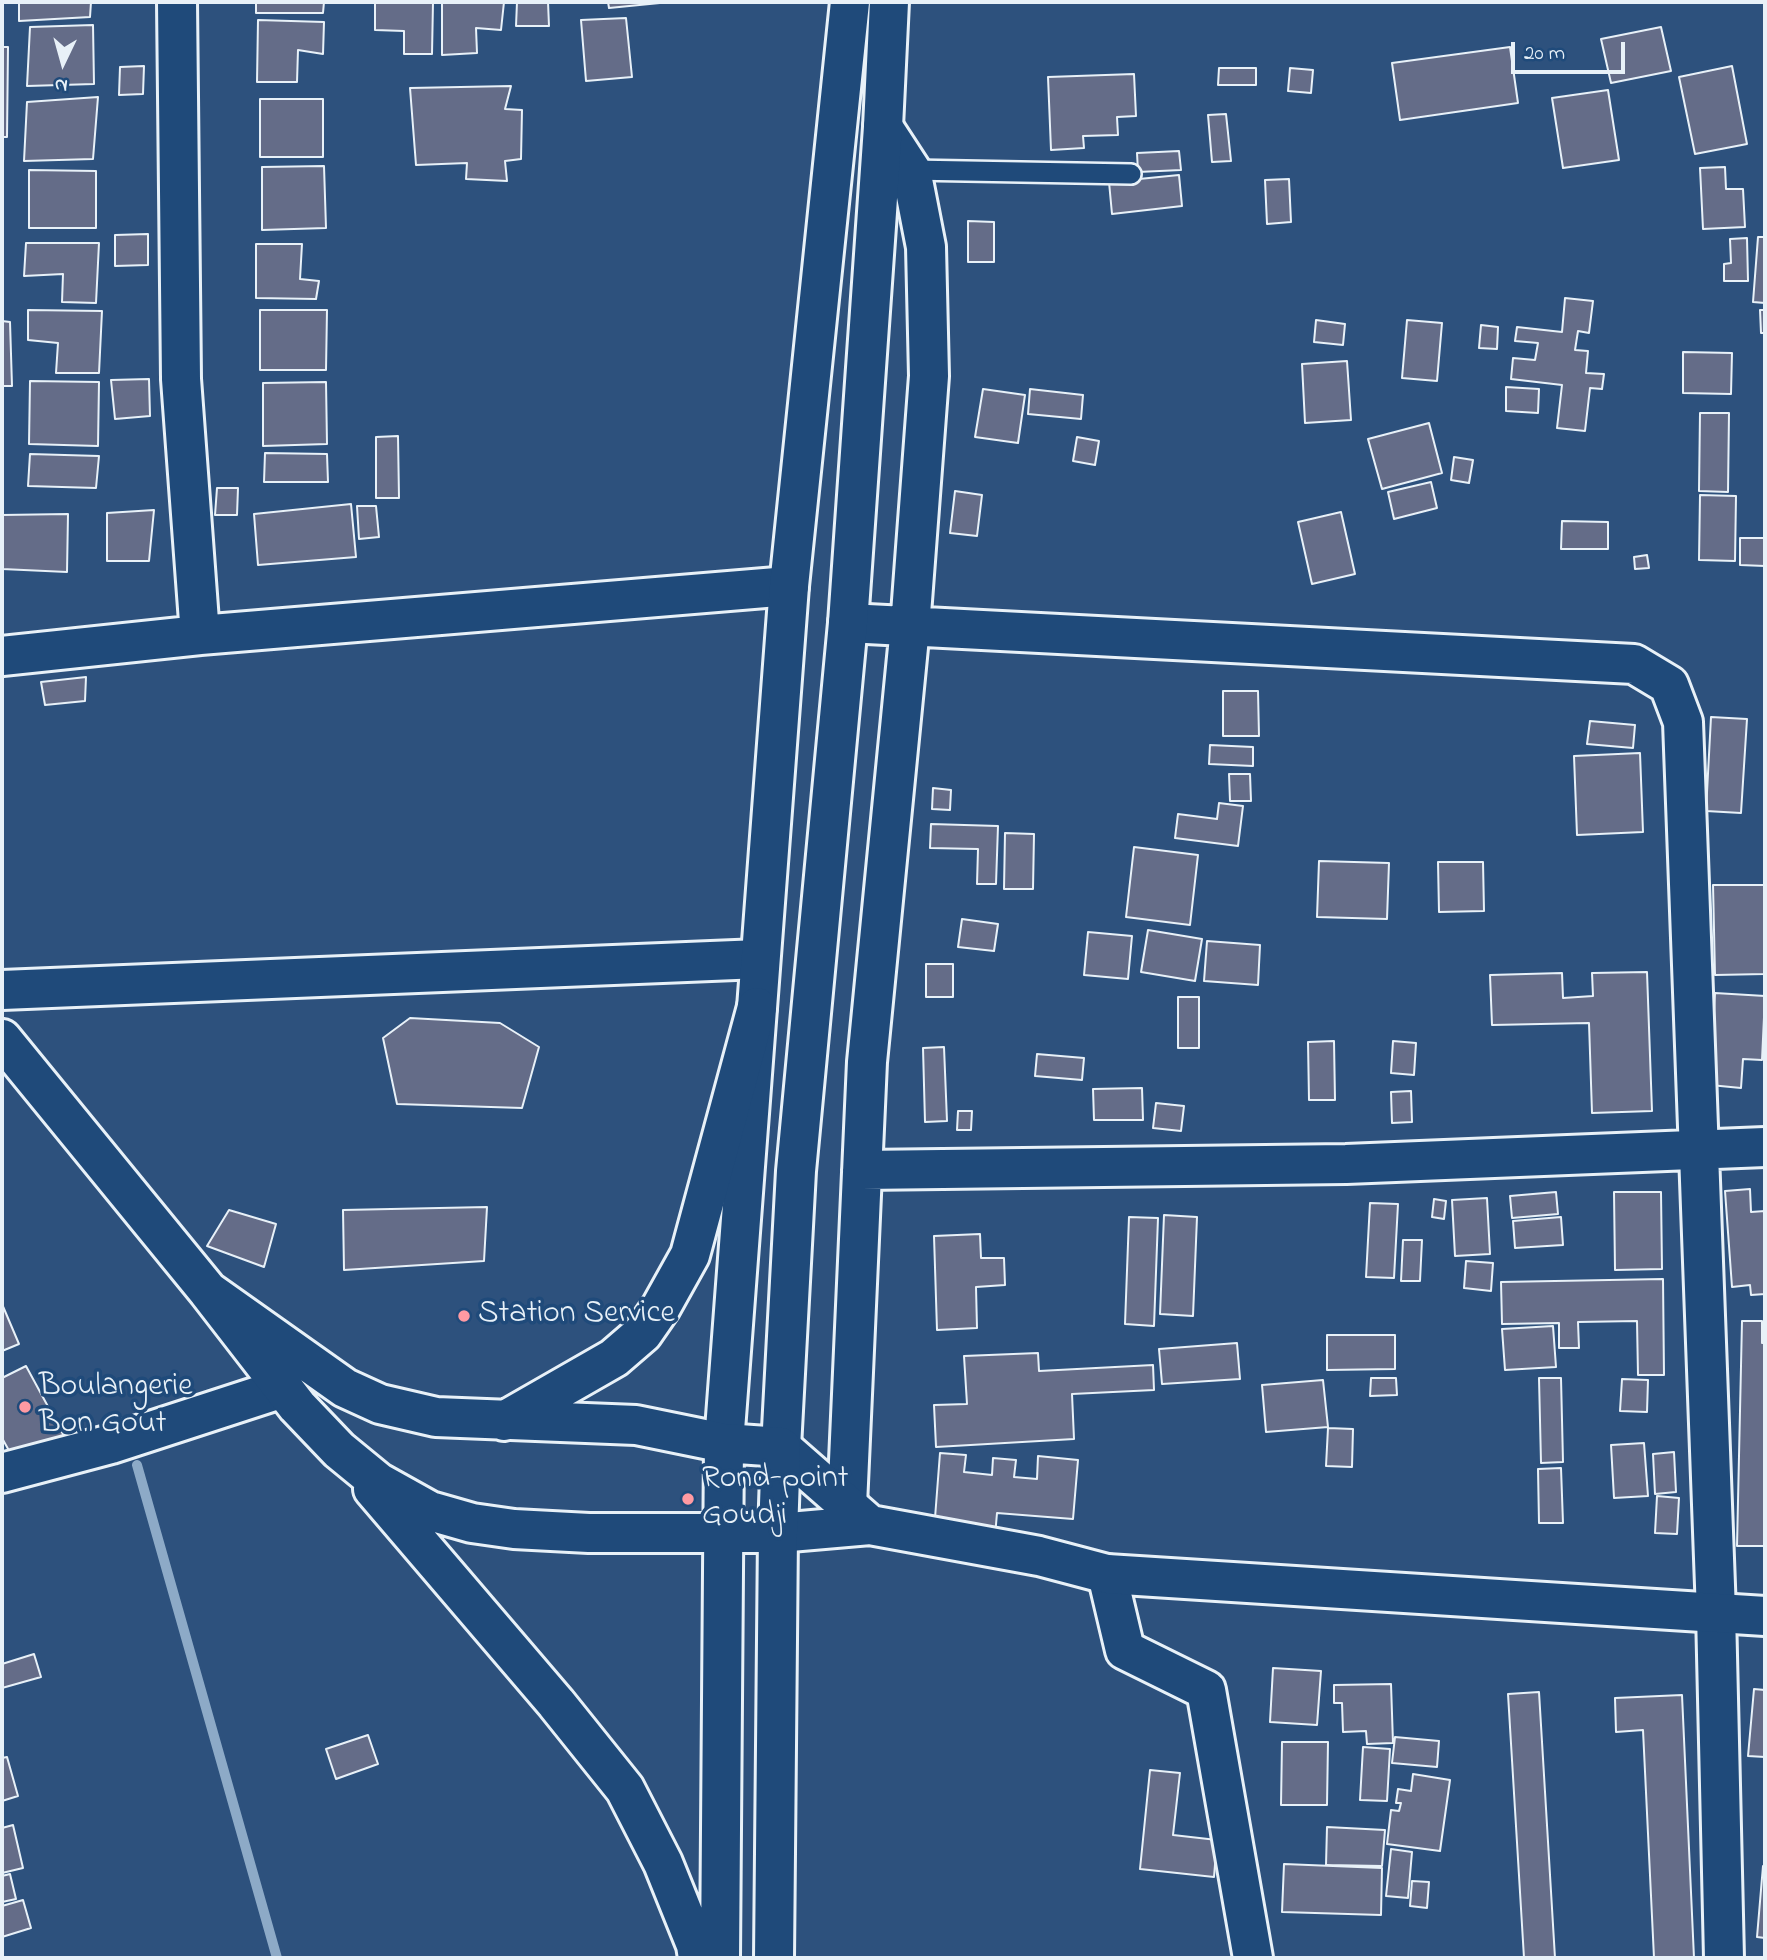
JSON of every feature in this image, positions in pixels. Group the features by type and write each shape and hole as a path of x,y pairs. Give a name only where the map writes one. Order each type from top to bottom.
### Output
{"main road":[{"path":"177,2 181,379 200,635"},
{"path":"720,1958 724,1443 789,586 850,2"},
{"path":"774,1958 778,1533 796,1171 848,623 883,127 889,2"},
{"path":"858,1515 862,1170 867,1062 911,626 929,376 926,247 911,170 883,127"},
{"path":"2,656 200,635 789,586"},
{"path":"848,623 1634,664 1669,685 1683,723 1716,1612 1724,1958"},
{"path":"2,990 760,960"},
{"path":"503,1421 614,1358 643,1333 661,1307 690,1255 757,1007"},
{"path":"2,1038 208,1291 308,1419 339,1450 556,1703 625,1789 663,1863 696,1945 698,1958"},
{"path":"862,1170 1346,1164 1765,1147"},
{"path":"208,1291 345,1388 380,1404 436,1417 636,1425 724,1443 781,1447 858,1515"},
{"path":"2,1473 111,1444 283,1388"},
{"path":"339,1450 378,1482 430,1511 472,1523 514,1529 589,1533 778,1533 858,1515 1107,1574 1765,1616"},
{"path":"1107,1574 1125,1650 1206,1690 1253,1958"}],"lane":[{"path":"911,170 1131,174"}],"building":[{"path":"19,2 91,2 90,17 19,21"},
{"path":"256,2 324,2 323,13 256,13"},
{"path":"375,2 433,2 432,54 404,54 404,31 375,30"},
{"path":"442,2 504,2 501,30 476,28 477,53 442,55"},
{"path":"517,2 548,2 549,26 516,26"},
{"path":"608,2 670,2 609,8"},
{"path":"626,18 632,77 586,81 581,20"},
{"path":"258,20 324,22 323,54 298,50 297,82 257,82"},
{"path":"93,25 94,84 27,86 30,27"},
{"path":"1661,27 1671,71 1611,83 1601,39"},
{"path":"2,47 8,47 7,137 2,137"},
{"path":"1510,47 1518,103 1400,120 1392,63"},
{"path":"144,66 143,94 119,95 120,67"},
{"path":"1732,66 1747,144 1695,154 1679,77"},
{"path":"1219,68 1256,68 1256,85 1218,85"},
{"path":"1290,68 1313,70 1311,93 1288,91"},
{"path":"1134,74 1136,116 1117,117 1118,135 1083,136 1084,148 1051,150 1048,77"},
{"path":"511,86 505,109 522,110 521,159 505,161 507,181 466,179 467,163 416,165 410,88"},
{"path":"1608,90 1619,160 1563,168 1552,98"},
{"path":"98,97 93,159 24,161 27,102"},
{"path":"260,99 323,99 323,157 260,157"},
{"path":"1226,114 1231,161 1212,162 1208,115"},
{"path":"1179,151 1181,170 1138,172 1137,153"},
{"path":"324,166 326,228 262,230 262,167"},
{"path":"1725,167 1726,189 1743,189 1745,227 1703,229 1700,168"},
{"path":"29,170 96,171 96,228 29,228"},
{"path":"1179,175 1182,206 1112,214 1109,182"},
{"path":"1289,179 1291,222 1267,224 1265,180"},
{"path":"968,221 994,222 994,262 968,262"},
{"path":"148,234 148,265 115,266 115,235"},
{"path":"1758,237 1765,237 1765,303 1753,302"},
{"path":"1747,238 1748,281 1724,281 1724,264 1731,263 1730,239"},
{"path":"26,243 99,243 96,303 62,302 63,274 24,276"},
{"path":"256,244 302,244 300,279 319,281 316,299 256,298"},
{"path":"1565,298 1593,301 1589,333 1578,331 1575,350 1588,351 1586,373 1604,374 1602,389 1590,388 1585,431 1557,428 1562,385 1511,379 1513,358 1535,360 1538,343 1515,341 1517,327 1562,332"},
{"path":"28,310 102,311 99,373 56,373 58,343 28,340"},
{"path":"260,310 327,310 326,370 260,370"},
{"path":"1760,310 1765,310 1765,333 1761,333"},
{"path":"1316,320 1345,324 1343,345 1314,342"},
{"path":"1407,320 1442,323 1437,381 1402,378"},
{"path":"2,321 10,322 12,386 2,386"},
{"path":"1481,325 1498,327 1497,349 1479,348"},
{"path":"1683,352 1732,353 1731,394 1683,393"},
{"path":"1347,361 1351,420 1305,423 1302,364"},
{"path":"149,379 150,416 115,419 111,380"},
{"path":"30,381 99,382 98,446 29,444"},
{"path":"326,382 327,444 263,446 263,383"},
{"path":"1506,387 1539,389 1538,413 1506,411"},
{"path":"983,389 1025,395 1018,443 975,437"},
{"path":"1030,389 1083,395 1081,419 1028,414"},
{"path":"1700,413 1729,413 1728,492 1699,491"},
{"path":"1429,423 1442,473 1382,489 1368,439"},
{"path":"398,436 399,498 376,498 376,437"},
{"path":"1077,437 1099,441 1095,465 1073,461"},
{"path":"265,453 327,454 328,482 264,482"},
{"path":"30,454 99,456 96,488 28,486"},
{"path":"1454,457 1473,460 1469,483 1451,480"},
{"path":"1431,482 1437,508 1394,519 1388,492"},
{"path":"217,488 238,488 237,515 215,515"},
{"path":"955,491 982,495 977,536 950,533"},
{"path":"1700,495 1736,496 1735,561 1699,560"},
{"path":"351,504 356,557 258,565 254,514"},
{"path":"357,506 376,506 379,537 359,539"},
{"path":"154,510 149,561 107,561 107,513"},
{"path":"1341,512 1355,574 1312,584 1298,522"},
{"path":"68,514 67,572 2,569 2,515"},
{"path":"1562,521 1608,522 1608,549 1561,549"},
{"path":"1740,538 1765,538 1765,566 1740,565"},
{"path":"1647,555 1649,568 1635,569 1634,557"},
{"path":"86,677 85,701 45,705 41,682"},
{"path":"1223,691 1258,691 1259,736 1223,736"},
{"path":"1711,717 1747,719 1741,813 1706,811"},
{"path":"1590,721 1635,725 1633,748 1587,744"},
{"path":"1210,745 1253,747 1253,766 1209,764"},
{"path":"1640,753 1643,832 1577,835 1574,756"},
{"path":"1229,774 1250,774 1251,801 1230,801"},
{"path":"933,788 951,790 950,810 932,809"},
{"path":"1219,803 1243,806 1238,846 1175,838 1178,814 1217,819"},
{"path":"931,824 998,826 996,884 977,884 978,849 930,848"},
{"path":"1005,833 1034,834 1033,889 1004,889"},
{"path":"1134,847 1198,855 1190,925 1126,917"},
{"path":"1319,861 1389,863 1387,919 1317,917"},
{"path":"1438,862 1483,862 1484,911 1439,912"},
{"path":"1713,885 1765,885 1765,974 1715,975"},
{"path":"962,919 998,924 994,951 958,947"},
{"path":"1148,930 1202,939 1195,981 1141,972"},
{"path":"1088,932 1132,936 1128,979 1084,975"},
{"path":"1207,941 1260,945 1258,985 1204,981"},
{"path":"926,964 953,964 953,997 926,997"},
{"path":"1647,972 1652,1111 1592,1113 1589,1023 1492,1025 1490,975 1562,973 1563,998 1593,996 1592,973"},
{"path":"1715,993 1765,996 1762,1060 1743,1059 1741,1088 1710,1085"},
{"path":"1178,997 1199,997 1199,1048 1178,1048"},
{"path":"410,1018 500,1023 539,1047 522,1108 397,1104 383,1038"},
{"path":"1334,1041 1335,1100 1309,1100 1308,1042"},
{"path":"1393,1041 1416,1043 1414,1075 1391,1073"},
{"path":"944,1047 947,1121 925,1122 923,1048"},
{"path":"1037,1054 1084,1058 1082,1080 1035,1076"},
{"path":"1142,1088 1143,1120 1094,1120 1093,1089"},
{"path":"1411,1091 1412,1122 1392,1123 1391,1092"},
{"path":"1156,1103 1184,1106 1181,1131 1153,1128"},
{"path":"958,1111 972,1111 971,1130 957,1130"},
{"path":"1750,1189 1751,1212 1765,1211 1765,1294 1751,1295 1750,1285 1732,1287 1725,1191"},
{"path":"1556,1192 1558,1214 1512,1218 1510,1196"},
{"path":"1614,1192 1661,1192 1662,1269 1615,1270"},
{"path":"1487,1198 1490,1254 1455,1256 1452,1200"},
{"path":"1434,1199 1446,1201 1444,1219 1432,1217"},
{"path":"1370,1203 1398,1204 1394,1278 1366,1277"},
{"path":"487,1207 484,1261 344,1270 343,1210"},
{"path":"229,1210 276,1224 264,1267 207,1246"},
{"path":"1164,1215 1197,1217 1193,1316 1160,1314"},
{"path":"1129,1217 1158,1218 1154,1326 1125,1324"},
{"path":"1561,1217 1563,1245 1515,1248 1513,1221"},
{"path":"980,1234 981,1258 1004,1258 1005,1285 976,1287 977,1328 937,1330 934,1236"},
{"path":"1403,1240 1422,1240 1420,1281 1401,1281"},
{"path":"1466,1261 1493,1263 1491,1291 1464,1288"},
{"path":"1663,1279 1664,1375 1638,1375 1637,1321 1578,1322 1579,1348 1559,1348 1559,1323 1502,1324 1501,1282"},
{"path":"2,1304 19,1344 2,1351"},
{"path":"1742,1321 1762,1321 1762,1343 1765,1343 1765,1546 1737,1546"},
{"path":"1553,1326 1556,1367 1505,1370 1502,1329"},
{"path":"1327,1335 1395,1335 1395,1369 1327,1370"},
{"path":"1237,1343 1240,1379 1162,1384 1159,1349"},
{"path":"1038,1353 1039,1371 1153,1365 1154,1390 1072,1394 1074,1439 936,1447 934,1405 967,1404 964,1356"},
{"name":"Boulangerie Bon Gout","path":"26,1366 64,1436 12,1456 2,1438 2,1378"},
{"path":"1371,1378 1396,1378 1397,1395 1370,1396"},
{"path":"1539,1378 1561,1378 1563,1462 1541,1463"},
{"path":"1622,1379 1648,1380 1647,1412 1620,1411"},
{"path":"1323,1380 1328,1427 1266,1432 1262,1385"},
{"path":"1328,1428 1353,1429 1352,1467 1326,1466"},
{"path":"1644,1443 1648,1496 1614,1498 1611,1445"},
{"path":"1674,1452 1676,1492 1655,1494 1653,1454"},
{"path":"940,1453 966,1455 964,1472 992,1475 993,1458 1016,1460 1014,1477 1037,1479 1038,1456 1078,1460 1073,1519 997,1513 995,1536 934,1531"},
{"path":"1561,1468 1563,1523 1539,1523 1538,1469"},
{"path":"1657,1496 1679,1498 1677,1534 1655,1533"},
{"path":"34,1654 41,1677 2,1688 2,1664"},
{"path":"1273,1668 1321,1671 1317,1725 1270,1722"},
{"path":"1391,1684 1393,1743 1367,1744 1366,1731 1343,1732 1342,1703 1334,1703 1334,1685"},
{"path":"1754,1689 1765,1690 1765,1757 1748,1756"},
{"path":"1539,1692 1555,1958 1524,1958 1508,1694"},
{"path":"1682,1695 1694,1958 1654,1958 1643,1730 1616,1732 1615,1698"},
{"path":"368,1735 378,1764 336,1779 326,1749"},
{"path":"1395,1737 1439,1741 1437,1767 1392,1763"},
{"path":"1282,1742 1328,1742 1327,1805 1281,1805"},
{"path":"1363,1747 1390,1749 1387,1801 1360,1800"},
{"path":"7,1757 18,1796 2,1801 2,1758"},
{"path":"1150,1770 1180,1773 1173,1835 1217,1840 1214,1877 1140,1869"},
{"path":"1413,1774 1450,1780 1440,1851 1387,1844 1391,1810 1399,1811 1401,1803 1396,1803 1398,1789 1411,1791"},
{"path":"13,1825 23,1868 2,1873 2,1828"},
{"path":"1327,1827 1385,1830 1382,1866 1326,1865"},
{"path":"1391,1849 1412,1852 1408,1898 1386,1896"},
{"path":"1284,1864 1382,1868 1381,1915 1282,1912"},
{"path":"1765,1866 1765,1938 1757,1937"},
{"path":"10,1874 16,1899 2,1902 2,1876"},
{"path":"1412,1881 1429,1882 1427,1908 1410,1906"},
{"path":"23,1900 31,1928 2,1937 2,1906"}],"waterway":[{"path":"137,1465 277,1958"}],"place":[{"name":"Station Service","path":"464,1316"},
{"name":"Boulangerie Bon Gout","path":"25,1407"},
{"name":"Rond-point Goudji","path":"688,1499"}]}
